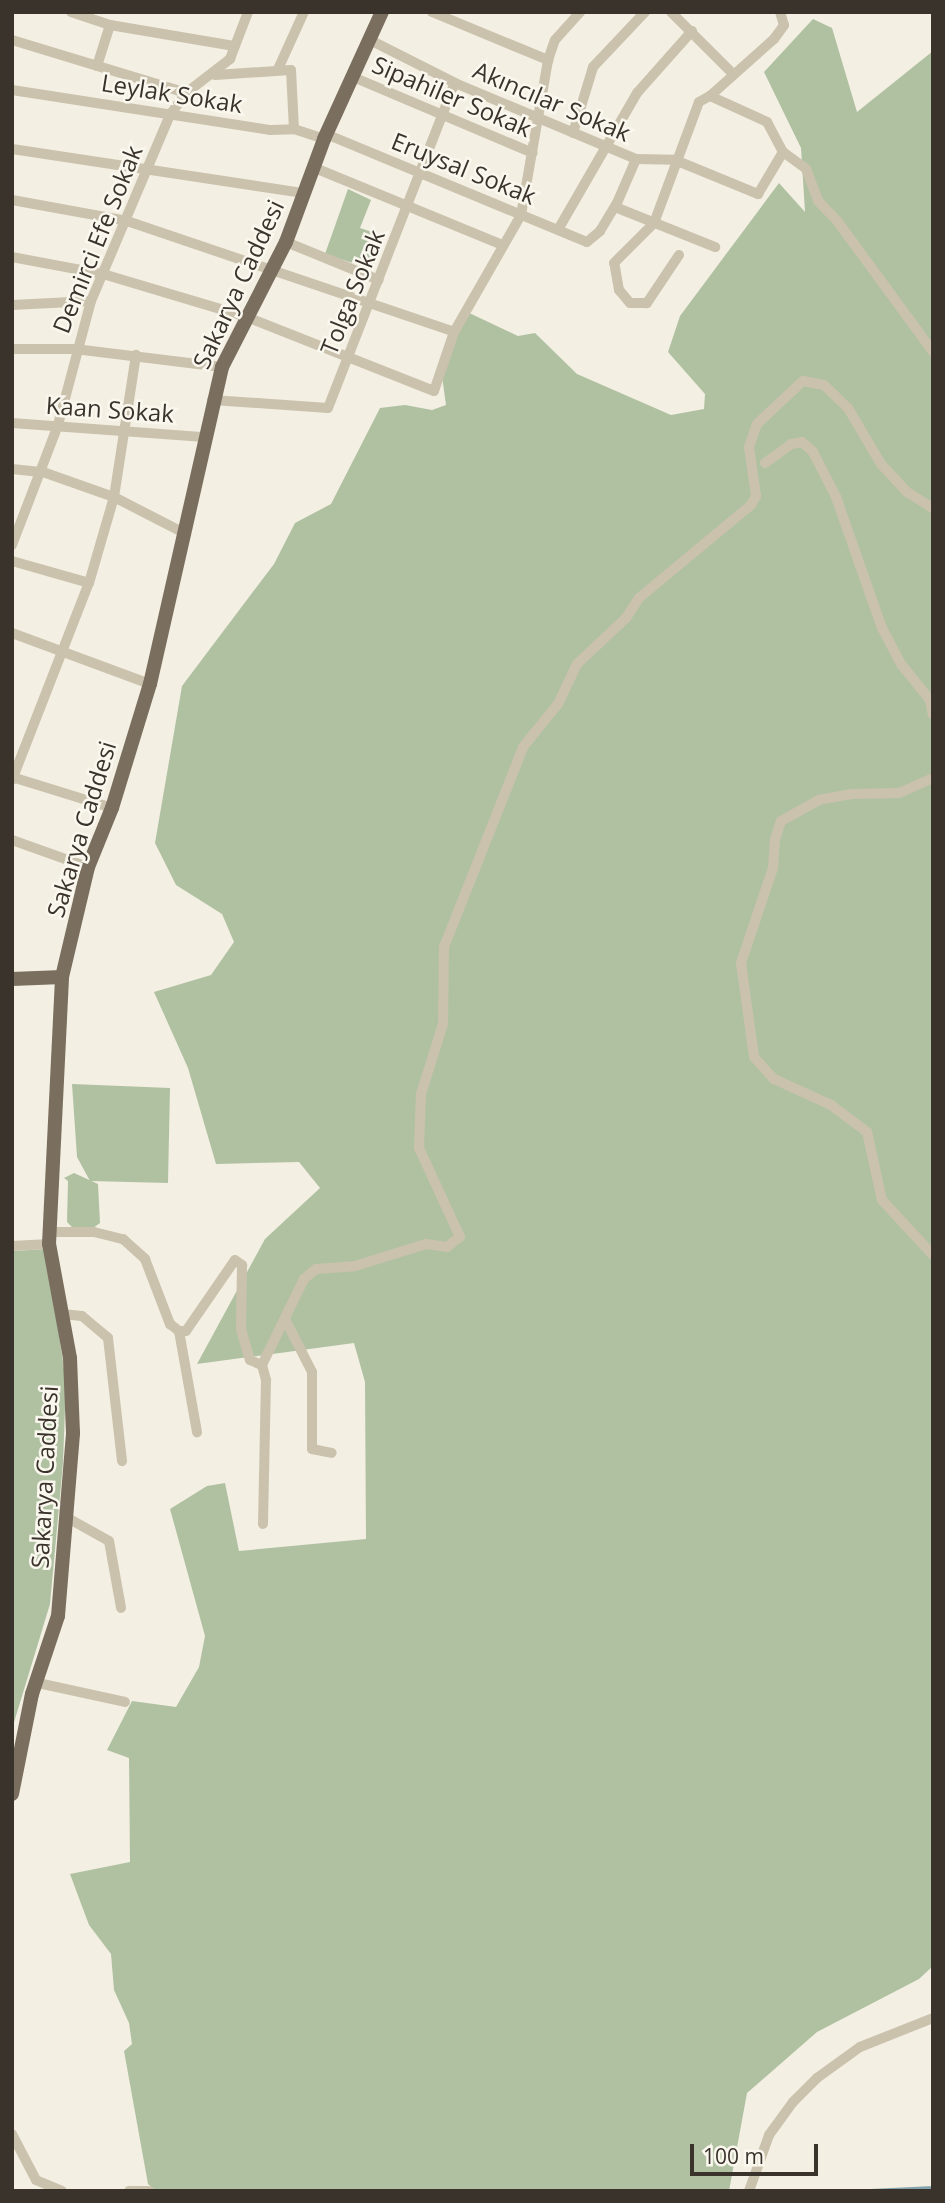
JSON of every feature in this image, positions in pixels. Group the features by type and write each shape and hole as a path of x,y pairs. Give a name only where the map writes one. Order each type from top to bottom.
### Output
{"main road":[{"name":"Sakarya Caddesi","path":"12,1794 23,1737 58,1616 73,1433 70,1358 50,1238 62,977 88,867 112,808 150,684 186,534 212,400 222,367 286,242 325,136 382,12"},
{"path":"12,979 62,977"},
{"name":"Sakarya Caddesi","path":"12,1758 23,1737"}],"street":[{"path":"71,12 110,25 234,46"},
{"name":"Demirci Efe Sokak","path":"12,545 15,532 43,472 58,425 75,349 91,302 170,115 186,93 215,75 230,60 248,12"},
{"path":"278,69 304,12"},
{"path":"432,12 548,60"},
{"path":"573,133 593,67 645,12"},
{"path":"671,12 732,73"},
{"path":"679,256 647,303 636,306 623,297 614,263 654,223 675,160 699,102 710,96 732,73 774,39 784,25 780,12"},
{"path":"12,257 103,274 247,317 434,391 454,332 521,215 534,153 548,60 555,40 578,13"},
{"path":"97,66 110,25"},
{"path":"559,228 608,148 637,93 692,31"},
{"path":"12,40 186,93"},
{"name":"Akıncılar Sokak","path":"370,40 456,83 608,148 636,159 675,160 758,194 783,152"},
{"path":"215,75 291,70 294,129"},
{"name":"Sipahiler Sokak","path":"353,77 534,153"},
{"name":"Tolga Sokak","path":"212,400 328,408 446,115 456,83"},
{"name":"Leylak Sokak","path":"12,90 170,115 294,129 325,136"},
{"path":"710,96 767,122 783,152 806,170 818,201 838,222 933,352"},
{"name":"Eruysal Sokak","path":"325,136 559,228 587,242 600,231 615,207"},
{"path":"12,149 304,193"},
{"path":"636,159 615,207 715,247"},
{"path":"315,168 503,245"},
{"path":"12,200 127,220 272,267 454,332"},
{"path":"286,242 379,280"},
{"path":"12,305 91,302"},
{"path":"12,349 75,349 222,367"},
{"path":"112,808 13,778 89,583 114,497 136,355"},
{"path":"263,1524 267,1432 262,1365 286,1321 304,1279 316,1269 355,1266 426,1244 447,1247 460,1237 419,1148 421,1094 443,1024 443,947 523,747 558,704 577,664 626,618 639,598 751,505 756,496 748,447 757,424 803,381 824,385 848,408 881,464 907,492 933,508"},
{"name":"Kaan Sokak","path":"12,423 204,437"},
{"path":"765,463 792,444 802,442 813,452 836,497 882,628 901,664 930,700 933,715"},
{"path":"12,469 43,472 114,497 186,534"},
{"path":"12,561 89,583"},
{"path":"12,633 150,684"},
{"path":"933,778 899,793 852,794 819,800 781,821 775,839 773,868 741,963 754,1057 774,1079 831,1105 867,1132 882,1200 933,1255"},
{"path":"12,840 88,867"},
{"path":"12,1246 94,1232 122,1239 145,1259 170,1324 179,1331 186,1331 235,1260 242,1265 241,1329 250,1360 262,1365"},
{"path":"62,1314 82,1316 108,1338 122,1461"},
{"path":"286,1321 312,1372 312,1449 332,1453"},
{"path":"179,1331 197,1432"},
{"path":"66,1517 109,1541 121,1608"},
{"path":"38,1683 125,1702"},
{"path":"750,2191 769,2135 793,2102 817,2077 860,2047 933,2018"},
{"path":"12,2134 36,2180 62,2191"},
{"path":"129,2191 145,2187 149,2191"}],"green space":[{"path":"813,19 832,28 857,112 933,51 933,1966 919,1979 817,2032 747,2093 729,2191 156,2191 148,2184 124,2051 132,2044 129,2023 114,1990 111,1954 89,1925 70,1874 130,1862 129,1758 107,1750 132,1701 176,1707 199,1667 205,1636 170,1509 207,1486 225,1483 239,1551 366,1539 365,1382 354,1343 197,1364 265,1239 320,1188 299,1162 216,1164 188,1068 154,992 211,975 234,942 222,914 176,885 155,843 182,686 274,564 295,523 331,504 380,408 405,405 432,410 446,405 442,376 465,311 518,336 535,333 577,374 671,415 704,409 705,394 668,352 680,316 779,183 805,212 801,148 764,72"},
{"path":"348,189 371,200 360,228 384,236 371,269 325,254"},
{"path":"72,1084 170,1088 168,1183 90,1181 77,1157"},
{"path":"74,1173 98,1184 100,1223 93,1228 72,1227 67,1222 68,1181 64,1178"},
{"path":"46,1249 66,1382 63,1463 50,1604 12,1729 12,1251"}],"waterway":[{"path":"850,2191 933,2187"}]}
